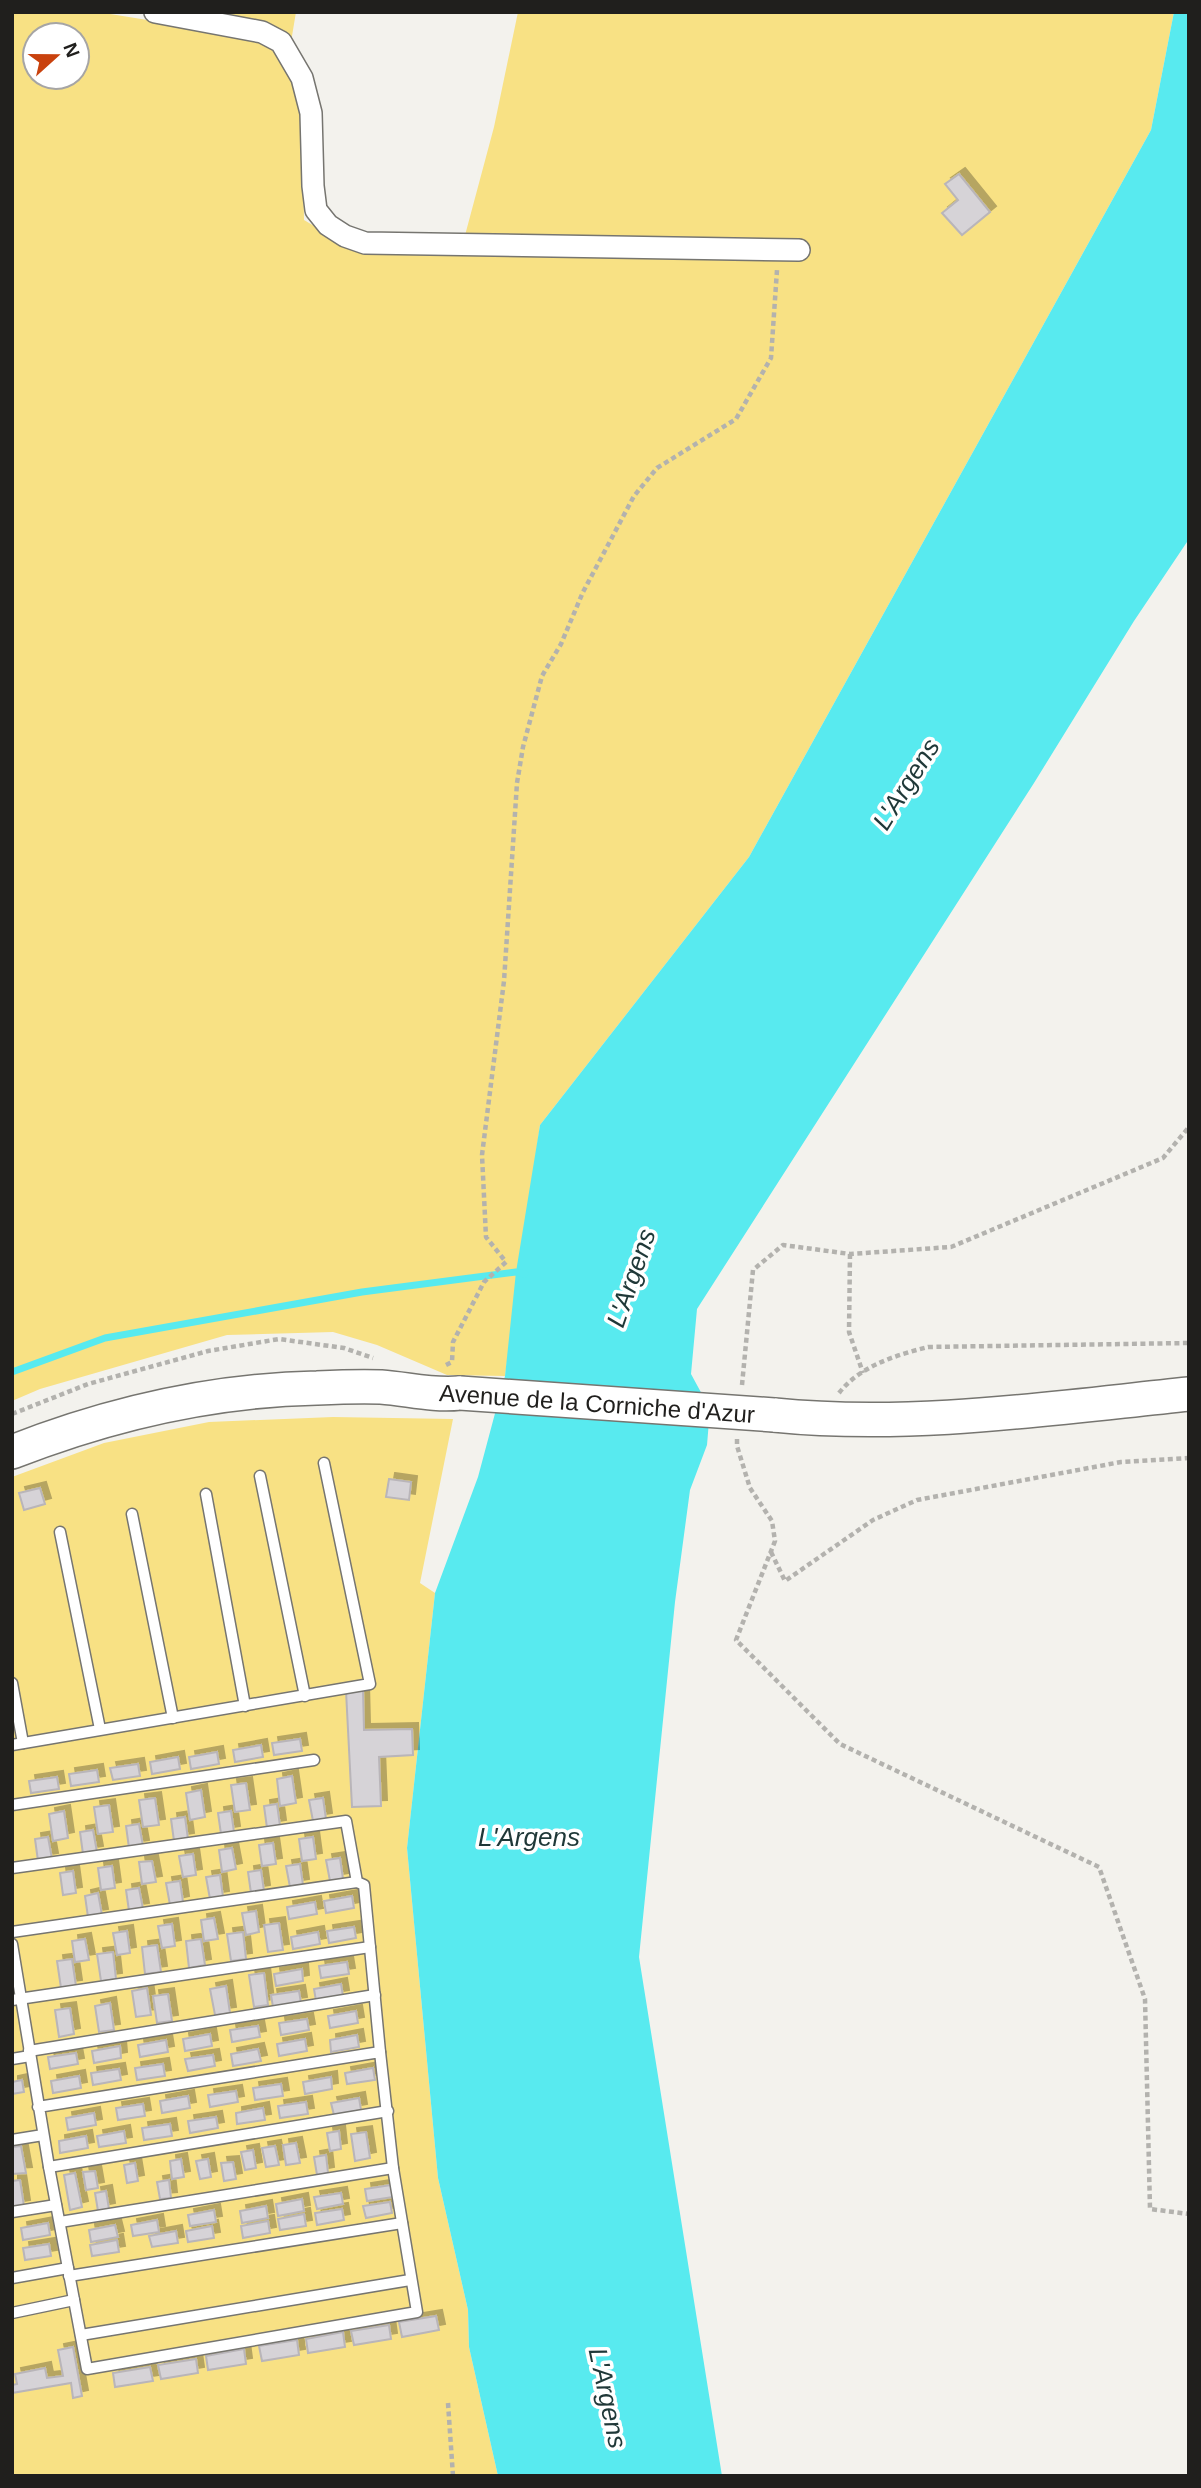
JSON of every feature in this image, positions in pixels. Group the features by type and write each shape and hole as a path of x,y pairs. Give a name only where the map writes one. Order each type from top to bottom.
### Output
{"main road":[{"name":"Avenue de la Corniche d'Azur","path":"12,1452 111,1419 233,1393 380,1387 440,1395 452,1380 819,1420 940,1417 1189,1394"}],"street":[{"path":"155,12 262,32 281,43 302,78 312,113 316,210 328,225 345,236 365,243 799,250"}],"lane":[{"path":"12,1682 18,1744 370,1684 324,1463"},
{"path":"260,1476 305,1696"},
{"path":"206,1494 245,1706"},
{"path":"132,1514 173,1718"},
{"path":"60,1532 100,1729"},
{"path":"12,1805 314,1760"},
{"path":"12,1868 346,1821 356,1882"},
{"path":"12,1932 356,1882 364,1885 393,2168 417,2312 87,2370 30,2054 17,1999 12,1944"},
{"path":"17,1999 370,1947"},
{"path":"12,2059 374,1995"},
{"path":"38,2107 380,2052"},
{"path":"49,2167 388,2111"},
{"path":"12,2140 43,2135"},
{"path":"60,2222 393,2168"},
{"path":"12,2212 56,2205"},
{"path":"12,2278 402,2223"},
{"path":"81,2335 410,2280"},
{"path":"12,2313 74,2300"}],"path":[{"path":"452,1380 453,1342 484,1282 506,1262 486,1237 482,1155 504,981 517,783 523,747 542,676 561,644 583,592 634,496 657,468 736,419 771,358 778,271 764,249"},
{"path":"742,1391 753,1270 783,1245 850,1254 951,1247 1163,1158 1189,1126"},
{"path":"850,1254 849,1332 863,1373"},
{"path":"819,1420 848,1381 891,1357 928,1347 1189,1343"},
{"path":"738,1432 737,1446 750,1488 772,1521 775,1541 736,1640 840,1744 1099,1867 1144,1999 1150,2209 1189,2214"},
{"path":"771,1552 785,1581 873,1520 917,1500 1121,1462 1189,1458"},
{"path":"448,2403 453,2476"}],"shaded area":[{"path":"12,12 98,12 252,37 284,58 302,101 304,220 360,253 460,254 494,127 518,12 1174,12 1151,130 749,857 540,1125 505,1376 447,1375 377,1345 333,1332 227,1335 40,1389 12,1401"},
{"path":"214,12 296,12 291,42 262,22"},
{"path":"333,1417 453,1419 420,1583 435,1593 407,1848 438,2178 468,2310 469,2347 498,2476 12,2476 12,1477 104,1443 209,1422"}],"water":[{"name":"L'Argens","path":"1174,12 1189,12 1189,539 1134,621 1034,783 697,1309 691,1374 710,1409 707,1445 690,1490 675,1602 639,1957 722,2476 498,2476 469,2347 468,2310 438,2178 407,1848 435,1593 478,1477 505,1376 516,1272 540,1125 749,857 1151,130"}],"building":[{"path":"959,174 990,212 962,235 942,213 958,200 945,184"},
{"path":"389,1479 411,1482 409,1500 386,1497"},
{"path":"40,1488 45,1504 24,1510 19,1493"},
{"path":"363,1690 364,1730 412,1729 413,1755 379,1757 381,1806 352,1807 346,1691"},
{"path":"300,1739 302,1751 274,1755 272,1743"},
{"path":"261,1745 263,1757 235,1762 233,1750"},
{"path":"217,1752 219,1764 191,1769 189,1757"},
{"path":"178,1757 180,1769 152,1774 150,1762"},
{"path":"138,1764 140,1776 113,1780 110,1768"},
{"path":"97,1770 99,1782 71,1786 69,1774"},
{"path":"292,1776 296,1803 280,1806 277,1779"},
{"path":"57,1777 59,1789 31,1793 29,1781"},
{"path":"246,1783 250,1810 235,1812 231,1785"},
{"path":"201,1790 205,1817 190,1820 186,1793"},
{"path":"155,1798 159,1825 143,1827 139,1800"},
{"path":"323,1798 326,1819 313,1821 309,1800"},
{"path":"277,1804 280,1826 267,1828 264,1806"},
{"path":"109,1805 113,1832 98,1834 94,1807"},
{"path":"64,1811 68,1838 53,1841 49,1814"},
{"path":"231,1811 234,1832 221,1834 218,1813"},
{"path":"185,1817 188,1839 174,1841 171,1819"},
{"path":"139,1824 143,1846 129,1848 126,1826"},
{"path":"93,1830 97,1852 83,1854 80,1832"},
{"path":"48,1837 52,1859 38,1861 35,1839"},
{"path":"313,1837 316,1859 302,1861 299,1839"},
{"path":"273,1843 276,1864 262,1866 259,1845"},
{"path":"232,1848 236,1869 222,1872 219,1850"},
{"path":"193,1854 196,1875 183,1877 179,1856"},
{"path":"340,1858 343,1879 330,1881 326,1860"},
{"path":"152,1861 156,1882 142,1884 139,1862"},
{"path":"300,1864 303,1885 290,1887 286,1866"},
{"path":"112,1866 115,1888 101,1890 98,1868"},
{"path":"261,1870 264,1891 251,1893 248,1872"},
{"path":"73,1871 76,1893 63,1895 60,1873"},
{"path":"220,1875 223,1897 210,1899 206,1877"},
{"path":"180,1881 183,1902 170,1905 166,1883"},
{"path":"139,1888 143,1909 129,1911 126,1890"},
{"path":"98,1893 102,1915 88,1917 85,1896"},
{"path":"352,1896 354,1908 326,1913 324,1901"},
{"path":"315,1902 317,1914 289,1919 287,1907"},
{"path":"256,1911 259,1932 246,1935 242,1913"},
{"path":"214,1918 218,1939 204,1941 201,1920"},
{"path":"279,1923 283,1950 268,1952 264,1925"},
{"path":"172,1924 175,1946 162,1948 158,1926"},
{"path":"354,1927 356,1938 329,1943 327,1931"},
{"path":"127,1931 130,1953 117,1955 113,1933"},
{"path":"243,1932 246,1959 231,1961 227,1934"},
{"path":"318,1932 320,1944 293,1949 291,1937"},
{"path":"85,1939 89,1960 75,1962 72,1941"},
{"path":"201,1939 205,1965 189,1968 186,1941"},
{"path":"157,1945 161,1972 145,1974 142,1947"},
{"path":"113,1952 116,1979 101,1981 97,1954"},
{"path":"72,1959 76,1986 61,1988 57,1961"},
{"path":"347,1962 349,1974 321,1978 319,1966"},
{"path":"302,1969 303,1981 276,1986 274,1974"},
{"path":"264,1973 268,2005 254,2007 249,1975"},
{"path":"341,1984 343,1996 316,2001 314,1989"},
{"path":"226,1986 230,2013 215,2015 210,1989"},
{"path":"147,1988 151,2015 136,2017 132,1991"},
{"path":"299,1991 301,2003 273,2007 271,1995"},
{"path":"168,1994 172,2021 157,2023 153,1996"},
{"path":"110,2003 114,2030 99,2032 95,2006"},
{"path":"70,2008 74,2034 59,2037 55,2010"},
{"path":"356,2011 358,2023 330,2028 328,2016"},
{"path":"307,2019 309,2030 281,2035 279,2023"},
{"path":"258,2026 260,2037 232,2042 230,2030"},
{"path":"210,2034 212,2046 185,2051 183,2039"},
{"path":"357,2035 359,2047 331,2052 330,2040"},
{"path":"305,2039 307,2051 279,2056 277,2044"},
{"path":"166,2040 168,2052 140,2057 138,2045"},
{"path":"120,2046 121,2058 94,2063 92,2051"},
{"path":"258,2049 261,2061 233,2066 231,2054"},
{"path":"76,2053 78,2064 50,2069 48,2057"},
{"path":"213,2055 215,2066 188,2071 185,2059"},
{"path":"163,2064 165,2076 137,2080 135,2068"},
{"path":"373,2068 375,2080 347,2084 345,2073"},
{"path":"119,2069 121,2080 93,2085 91,2073"},
{"path":"79,2076 81,2088 53,2093 51,2081"},
{"path":"331,2077 332,2089 305,2094 303,2082"},
{"path":"22,2080 24,2092 12,2094 12,2082"},
{"path":"281,2084 283,2096 255,2100 253,2088"},
{"path":"236,2091 238,2102 210,2107 208,2095"},
{"path":"188,2096 190,2108 162,2113 160,2101"},
{"path":"359,2098 361,2110 334,2115 331,2103"},
{"path":"306,2102 308,2114 280,2118 278,2106"},
{"path":"143,2104 145,2116 118,2120 116,2108"},
{"path":"263,2108 265,2120 237,2124 236,2113"},
{"path":"94,2113 96,2125 68,2130 66,2118"},
{"path":"216,2117 218,2128 190,2133 188,2121"},
{"path":"170,2124 172,2136 144,2140 142,2128"},
{"path":"124,2131 126,2143 99,2147 97,2136"},
{"path":"339,2131 341,2149 330,2151 327,2133"},
{"path":"366,2132 370,2158 355,2161 351,2134"},
{"path":"86,2136 88,2148 60,2153 59,2141"},
{"path":"296,2143 300,2163 286,2165 283,2145"},
{"path":"21,2146 26,2173 12,2174 12,2147"},
{"path":"275,2146 279,2165 266,2167 262,2148"},
{"path":"253,2150 256,2168 245,2170 241,2152"},
{"path":"326,2155 328,2173 317,2175 314,2157"},
{"path":"181,2159 184,2177 172,2179 170,2161"},
{"path":"208,2159 211,2177 200,2179 196,2161"},
{"path":"233,2162 236,2179 224,2181 221,2163"},
{"path":"135,2163 138,2181 127,2183 124,2165"},
{"path":"95,2171 98,2188 86,2190 83,2172"},
{"path":"75,2173 82,2207 70,2210 64,2175"},
{"path":"20,2180 24,2206 12,2208 12,2181"},
{"path":"169,2180 171,2198 160,2199 157,2182"},
{"path":"391,2185 393,2197 367,2201 365,2189"},
{"path":"106,2191 109,2209 98,2211 95,2193"},
{"path":"341,2193 343,2204 317,2209 314,2197"},
{"path":"302,2199 304,2211 278,2216 276,2204"},
{"path":"390,2202 392,2213 366,2218 363,2206"},
{"path":"266,2206 268,2218 242,2223 240,2211"},
{"path":"342,2209 344,2220 317,2225 315,2213"},
{"path":"214,2210 216,2222 190,2226 188,2215"},
{"path":"304,2214 306,2226 280,2230 278,2219"},
{"path":"157,2220 159,2232 133,2236 131,2225"},
{"path":"268,2221 270,2233 243,2238 241,2226"},
{"path":"48,2223 50,2235 23,2240 21,2228"},
{"path":"115,2225 118,2237 91,2242 89,2230"},
{"path":"212,2226 214,2238 188,2242 186,2231"},
{"path":"176,2231 178,2243 152,2247 149,2236"},
{"path":"117,2240 119,2252 92,2256 90,2245"},
{"path":"49,2244 51,2256 25,2260 23,2248"},
{"path":"436,2316 439,2330 402,2337 399,2322"},
{"path":"389,2325 391,2339 354,2345 351,2331"},
{"path":"343,2332 345,2347 308,2353 306,2339"},
{"path":"297,2340 299,2355 262,2361 259,2346"},
{"path":"73,2347 82,2396 73,2398 71,2383 12,2393 12,2385 17,2384 15,2374 45,2368 47,2378 63,2376 58,2350"},
{"path":"244,2349 246,2364 208,2370 206,2356"},
{"path":"196,2359 198,2373 161,2379 158,2365"},
{"path":"150,2367 153,2381 115,2387 113,2373"}],"waterway":[{"path":"12,1372 105,1338 362,1292 516,1272 525,1274"}]}
